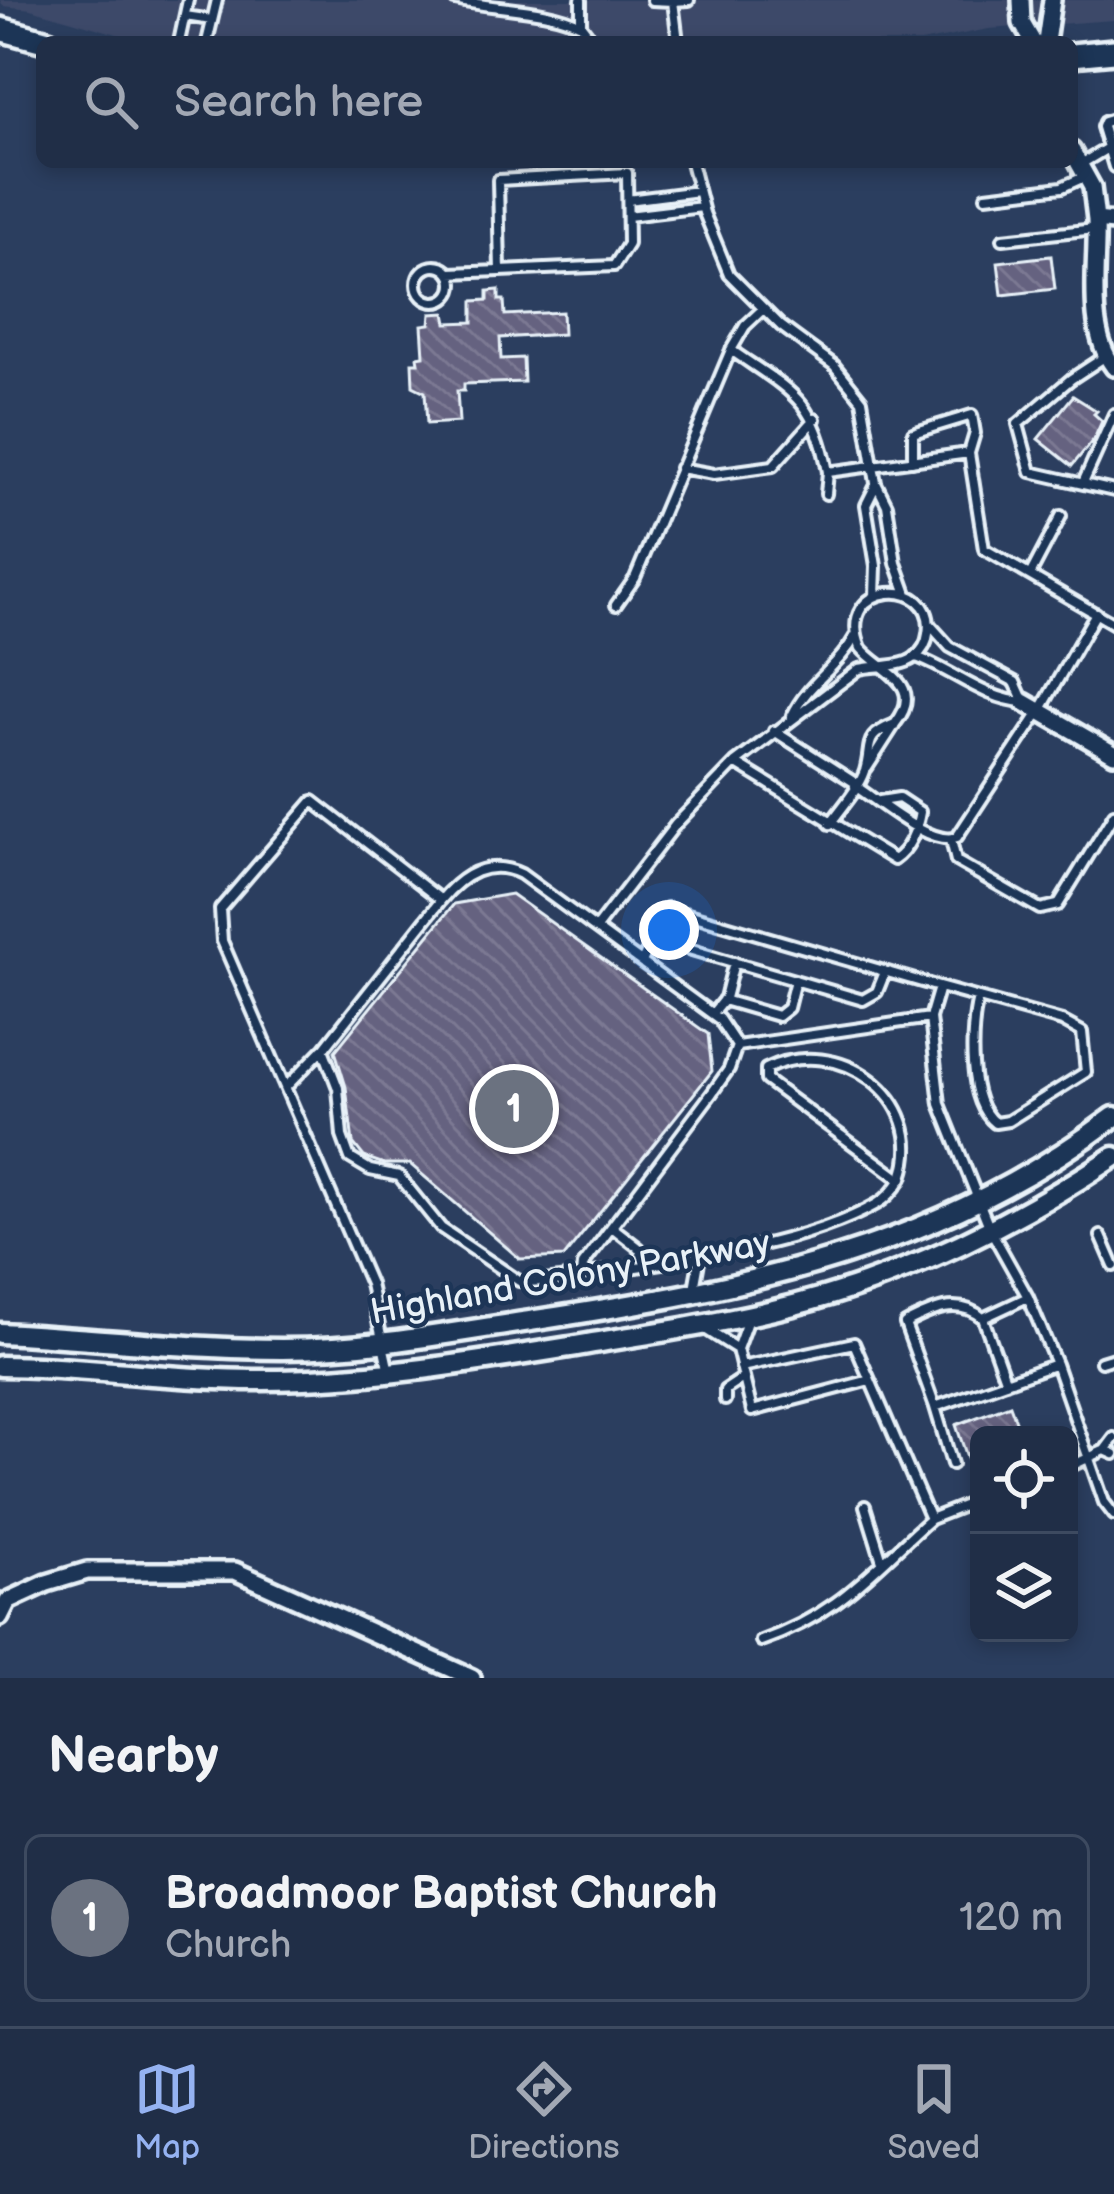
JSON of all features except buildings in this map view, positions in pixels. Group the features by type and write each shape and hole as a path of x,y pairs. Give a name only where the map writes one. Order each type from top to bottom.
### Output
{"main road":[{"path":"0,28 36,38"},
{"path":"1078,54 1114,51"}],"street":[{"path":"1021,0 1022,23 1030,36"},
{"path":"1047,36 1052,0"},
{"path":"1079,164 1102,224 1106,272 1099,333 1110,362"},
{"path":"1024,702 1114,754"},
{"name":"Highland Colony Parkway","path":"6,1333 226,1348 385,1344 683,1297 842,1255 980,1202 1114,1117"},
{"name":"Highland Colony Parkway","path":"4,1366 252,1381 389,1373 700,1326 799,1304 897,1271 990,1229 1114,1157"},
{"path":"4,1366 6,1333"},
{"path":"0,1617 8,1601 87,1571 235,1571 472,1678"}],"lane":[{"path":"180,36 188,0"},
{"path":"208,36 217,0"},
{"path":"454,0 495,10 553,14 581,25 590,36"},
{"path":"581,0 581,25"},
{"path":"652,0 688,0"},
{"path":"674,1 677,36"},
{"path":"185,16 212,20"},
{"path":"1114,119 1102,127 1114,167"},
{"path":"1079,164 1106,148"},
{"path":"692,168 729,274 763,309 834,365 862,400 873,466 907,594"},
{"path":"986,196 1062,187 1076,168"},
{"path":"450,274 453,288 445,299 432,302 421,296 417,284 424,269 441,266 450,274 614,266 627,250 627,173 498,180 500,271"},
{"path":"628,200 698,190"},
{"path":"628,216 702,206"},
{"path":"1004,239 1102,224"},
{"path":"616,605 635,578 731,350 745,326 763,309"},
{"path":"731,350 804,404 814,419 828,472 826,494"},
{"path":"1110,362 1071,379 1018,424 1031,472 1114,491"},
{"path":"1083,483 1114,414"},
{"path":"913,461 914,433 972,415 975,433 969,454 984,549 1114,623"},
{"path":"680,468 714,474 773,466 814,419"},
{"path":"828,472 969,454"},
{"path":"874,596 876,566 866,505 877,483"},
{"path":"1030,575 1061,515"},
{"path":"792,717 801,696 844,658 856,635 862,607 874,596 892,591 907,594 924,607 930,625 950,647 1015,682 1024,702 1004,701 916,657"},
{"path":"1096,614 1040,711 951,840 956,862 1040,909 1050,910 1058,905 1114,814"},
{"path":"596,928 676,824 735,763 859,669 916,657 927,643 930,625"},
{"path":"830,824 906,704 905,692 882,664 868,656 856,635"},
{"path":"735,763 894,860 902,855 917,827 917,809 899,798 878,801 774,731"},
{"path":"389,1373 370,1284 222,941 220,909 313,801 441,901"},
{"path":"917,827 934,838 951,840"},
{"path":"287,1086 323,1049 441,901 471,872 512,869 712,1014 737,1046 729,1069 583,1265 583,1275"},
{"path":"642,962 667,908 978,998 1080,1029 1086,1072 1008,1121 990,1120 983,1108 973,1056 978,998"},
{"path":"654,939 863,1000 877,992 885,972"},
{"path":"712,1014 723,1000 734,962"},
{"path":"723,1000 778,1016 788,1008 795,980"},
{"path":"939,988 930,1018 940,1104 990,1229 1028,1297 1114,1515"},
{"path":"737,1046 930,1018"},
{"path":"323,1049 340,1095 344,1144 356,1163 399,1176 430,1218 512,1279 531,1282 700,1256 802,1232 883,1200 901,1180 907,1159 906,1135 894,1101 880,1083 843,1064 812,1058 783,1062 766,1069 766,1080 901,1180"},
{"path":"612,1227 639,1249 647,1265"},
{"path":"1101,1236 1114,1267"},
{"path":"683,1297 697,1283 700,1256"},
{"path":"983,1318 1028,1297"},
{"path":"952,1464 905,1324 958,1304 970,1307 983,1318 1006,1382"},
{"path":"749,1316 737,1349 748,1413 871,1380"},
{"path":"700,1326 737,1349"},
{"path":"724,1400 725,1390 742,1372 854,1342 930,1519"},
{"path":"1101,1362 1114,1358"},
{"path":"935,1407 1056,1364"},
{"path":"1078,1464 1110,1452 1114,1438"},
{"path":"761,1641 803,1627 842,1602 930,1519 970,1503"},
{"path":"865,1506 882,1562"}],"shaded area":[{"path":"0,0 1114,0 1114,20 952,36 123,36 31,9 3,6"}],"place":[{"name":"Broadmoor Baptist Church","path":"514,1109"}]}
